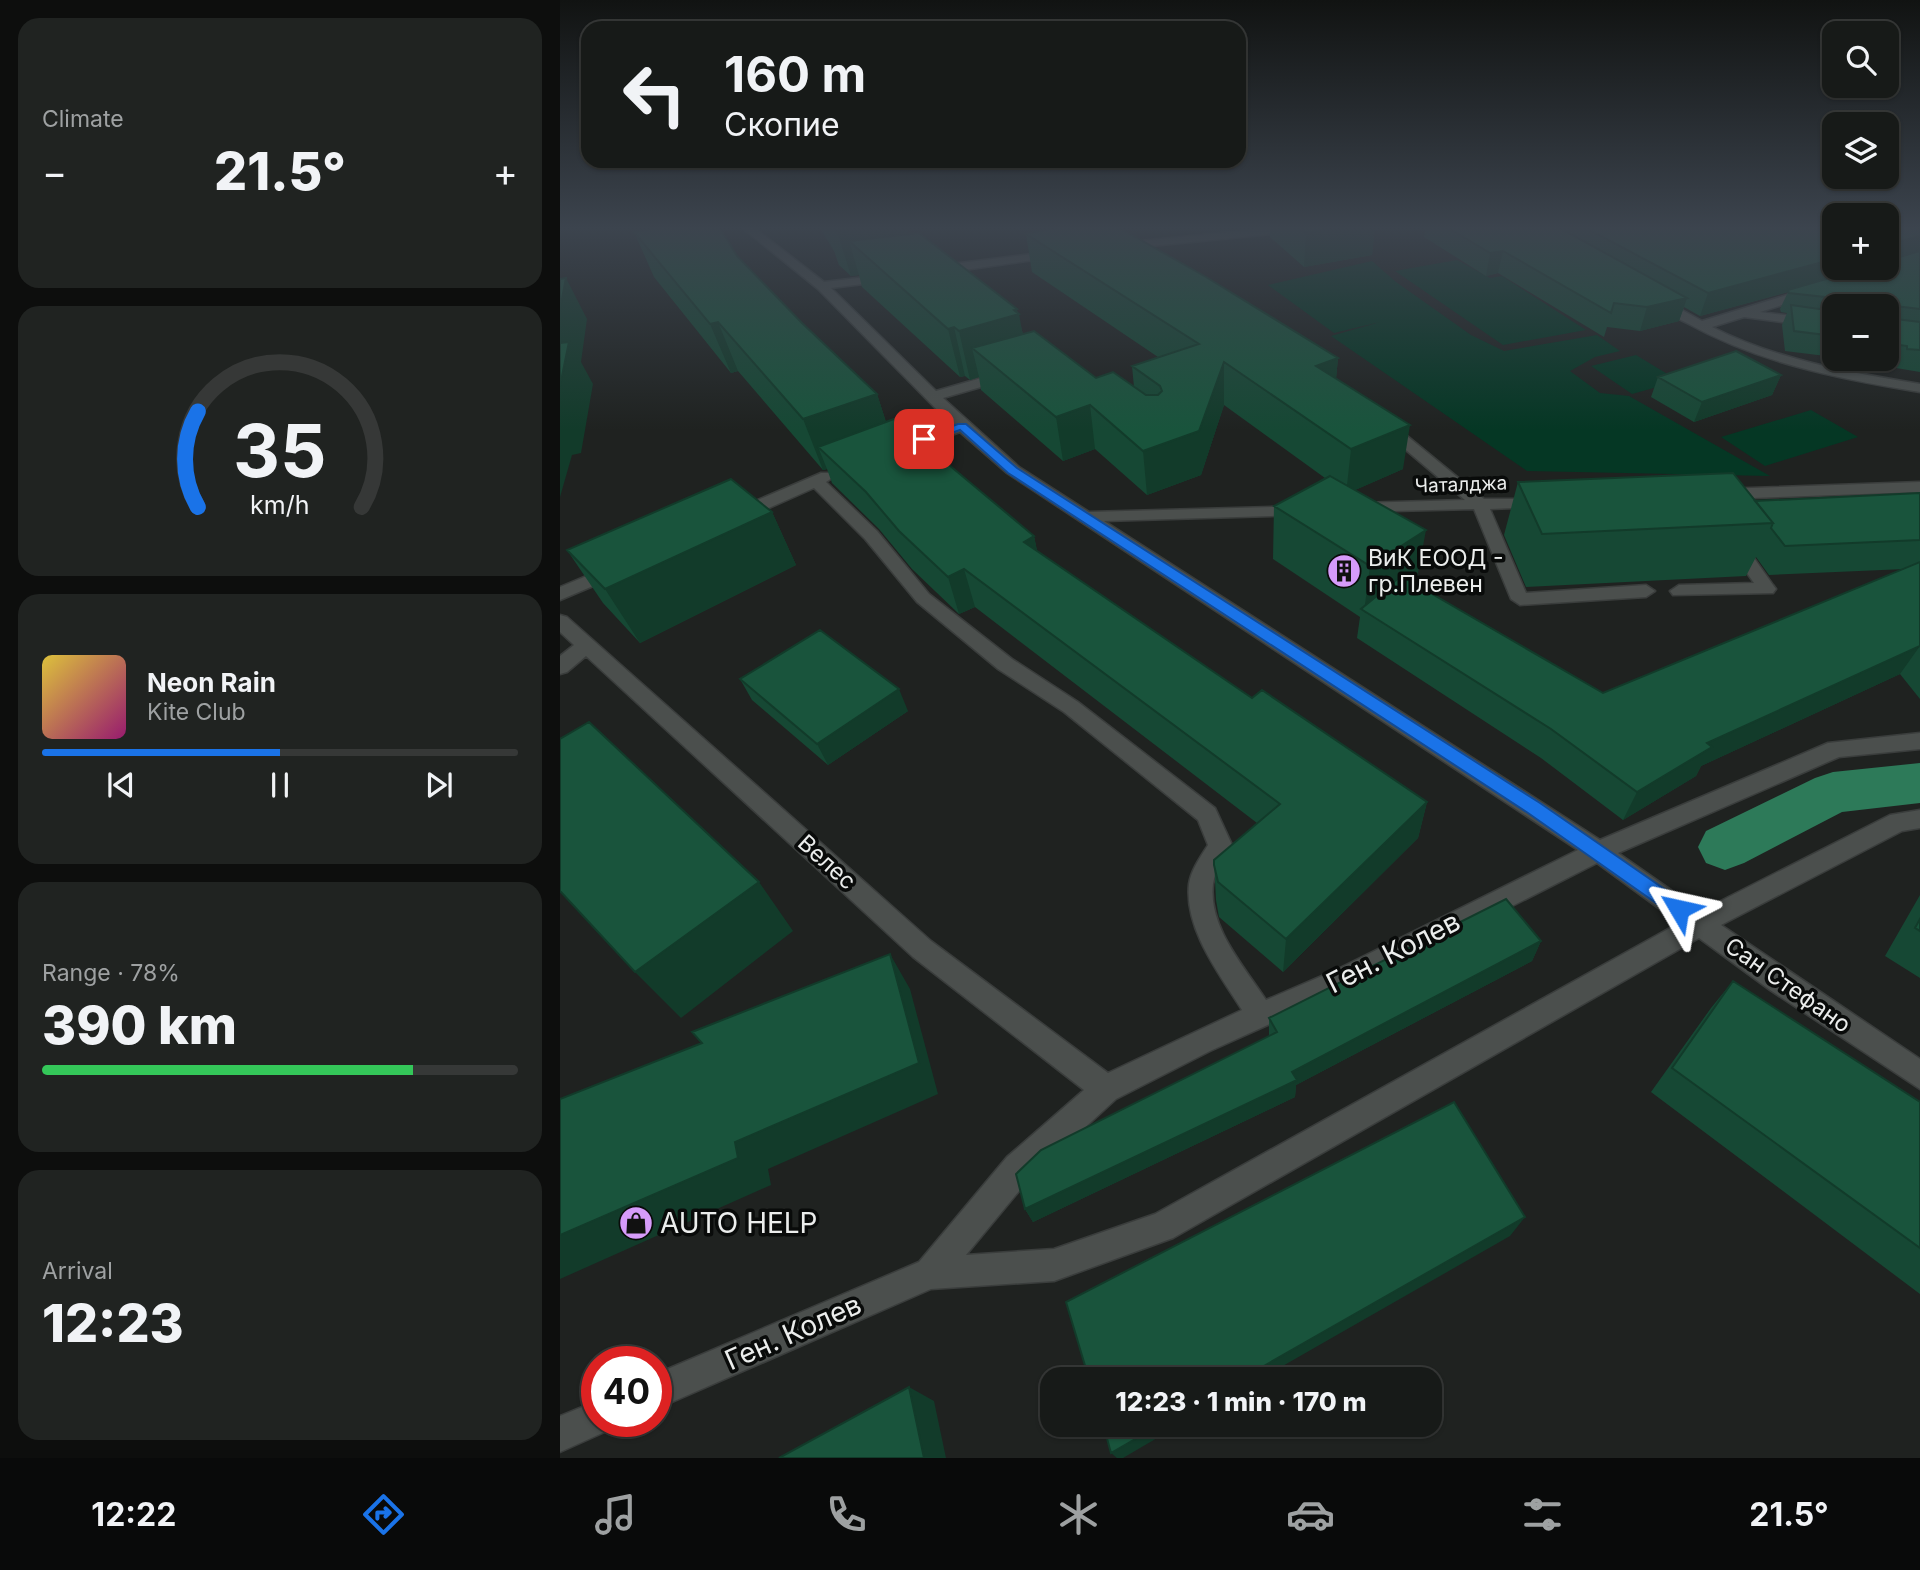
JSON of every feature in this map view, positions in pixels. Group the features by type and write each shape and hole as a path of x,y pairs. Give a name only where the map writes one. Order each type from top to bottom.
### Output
{"street":[{"name":"Сан Стефано","path":"830,294 962,426 1013,470 1598,851 1920,1076"},
{"path":"1701,326 1805,294"},
{"path":"1646,295 1701,326 1766,354 1854,378 1920,388"},
{"path":"1743,314 1822,324"},
{"path":"932,397 1019,372"},
{"path":"1375,418 1398,433 1480,504 1520,599 1646,591"},
{"path":"875,458 962,426"},
{"path":"726,521 839,472"},
{"path":"816,481 871,535 923,598 1005,664 1071,707 1207,814 1220,845 1201,882 1200,907 1210,931 1261,1016"},
{"path":"1700,495 1920,487"},
{"name":"Чаталджа","path":"1344,509 1563,501"},
{"path":"1087,517 1317,509"},
{"path":"1679,591 1767,589 1722,526"},
{"path":"560,594 627,565"},
{"name":"Велес","path":"560,621 922,949 1106,1089"},
{"path":"560,667 586,645"},
{"name":"Ген. Колев","path":"930,1273 1018,1168 1106,1089 1200,1042 1345,978 1598,851 1836,749 1920,741"},
{"name":"Ген. Колев","path":"672,1385 930,1273 1054,1265 1162,1227 1700,924 1898,821 1920,819"},
{"path":"560,1434 581,1425"}],"green space":[{"path":"1280,294 1413,294 1471,335 1504,351 1597,335 1620,351 1595,357 1570,371 1600,393 1629,396 1770,476 1527,471 1331,336 1380,322 1334,333"},
{"path":"1429,294 1530,294 1586,330 1503,345"},
{"path":"1636,355 1679,381 1632,394 1591,366"},
{"path":"1811,410 1858,437 1765,466 1721,437"}],"building":[{"path":"685,294 774,294 877,394 803,419 718,322 710,324"},
{"path":"909,294 998,294 1017,309 1014,310 1019,314 959,331 954,327 948,329"},
{"path":"1120,294 1234,294 1338,358 1316,366 1410,425 1351,449 1224,362 1199,431 1143,451 1090,405 1056,417 972,348 1034,331 1096,378 1113,372 1146,395 1158,395 1162,391 1160,386 1132,366 1199,344"},
{"path":"1578,294 1680,294 1687,298 1647,307 1614,303 1611,313"},
{"path":"1798,294 1822,294 1822,297"},
{"path":"1899,294 1920,294 1920,309 1899,306"},
{"path":"1791,305 1822,309 1822,334 1794,331"},
{"path":"1899,319 1920,322 1920,350 1907,349 1907,346 1899,345"},
{"path":"569,342 560,386 560,343"},
{"path":"1736,351 1781,375 1702,402 1658,377"},
{"path":"894,419 1034,536 1024,542 1252,698 1262,690 1427,802 1286,939 1218,882 1214,865 1214,860 1280,804 964,569 948,577 899,531 866,492 818,447"},
{"path":"1733,473 1773,523 1542,534 1518,482"},
{"path":"1330,476 1426,530 1370,566 1274,506"},
{"path":"731,479 772,512 605,589 567,550"},
{"path":"1920,493 1920,540 1785,546 1771,528 1773,523 1755,501"},
{"path":"1920,562 1920,646 1707,743 1712,747 1637,792 1551,729 1361,609 1401,576 1603,693"},
{"path":"820,630 899,689 817,744 740,679"},
{"path":"589,722 759,882 635,972 560,891 560,739"},
{"path":"1506,899 1541,941 1292,1072 1297,1080 1025,1209 1016,1174 1041,1150 1277,1032 1269,1018"},
{"path":"890,954 919,1063 735,1142 738,1158 560,1235 560,1099 702,1043 692,1032"},
{"path":"1733,981 1920,1102 1920,1248 1672,1068"},
{"path":"1454,1102 1525,1217 1262,1367 1085,1367 1066,1302"},
{"path":"909,1387 924,1458 779,1458"},
{"path":"1107,1437 1139,1437 1111,1453"}],"waterway":[{"path":"1725,847 1833,792 1920,783"}],"place":[{"name":"ВиК ЕООД - гр.Плевен","path":"1344,571"},
{"name":"AUTO HELP","path":"636,1223"}],"route":[{"path":"924,439 962,426 1013,470 1534,808 1679,909"}]}
